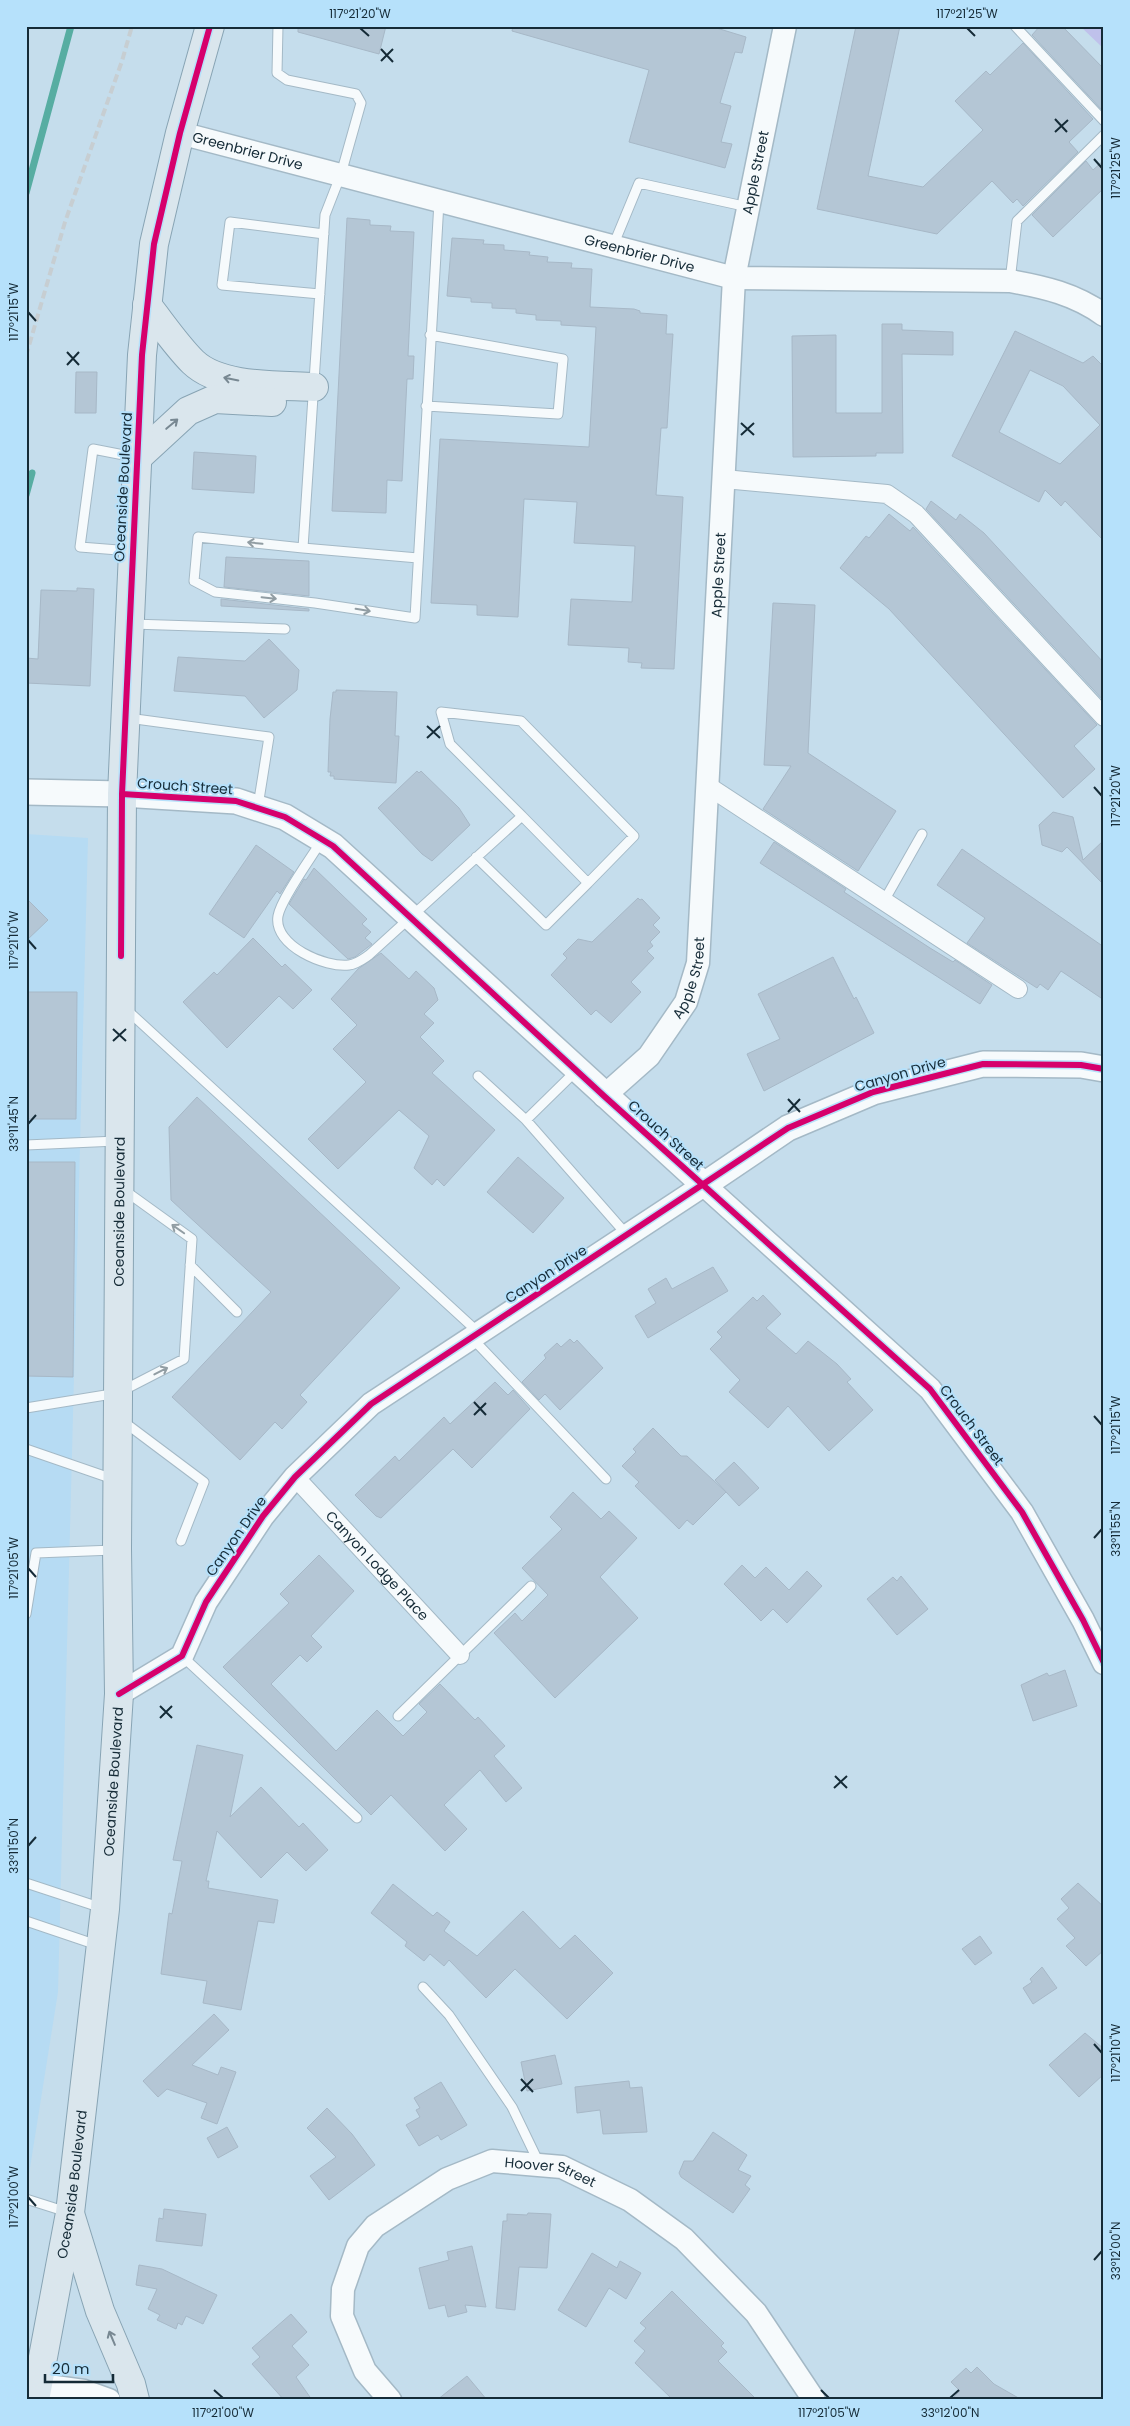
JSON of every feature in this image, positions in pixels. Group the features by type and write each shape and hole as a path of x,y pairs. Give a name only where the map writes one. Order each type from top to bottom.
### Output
{"main road":[{"name":"Oceanside Boulevard","path":"33,2390 70,2213 105,1909 119,1694 117,1549 122,794 142,355 154,244 180,133 210,26"},
{"path":"147,305 194,362 213,375 313,396"},
{"path":"137,458 188,411 215,399 313,396"},
{"name":"Crouch Street","path":"26,792 122,794 236,801 285,817 333,846 604,1096 704,1185"},
{"name":"Canyon Drive","path":"704,1185 788,1128 873,1092 984,1064 1081,1065 1104,1070"},
{"path":"70,2213 100,2311 131,2384 135,2400"}],"street":[{"name":"Apple Street","path":"604,1096 649,1056 686,1002 698,963 734,278 785,26"},
{"name":"Greenbrier Drive","path":"180,133 439,199 734,278 1010,281 1050,288 1089,304 1104,315"},
{"path":"724,479 887,494 916,514 1104,717"},
{"path":"708,786 1018,989"},
{"name":"Canyon Drive","path":"182,1656 206,1602 263,1516 295,1477 371,1404 704,1185"},
{"name":"Crouch Street","path":"704,1185 930,1389 1022,1512 1083,1620 1104,1664"},
{"name":"Canyon Lodge Place","path":"295,1477 460,1655"},
{"path":"119,1694 182,1656"},
{"name":"Hoover Street","path":"390,2400 365,2371 342,2316 343,2289 358,2246 376,2226 447,2179 492,2161 562,2167 630,2200 684,2239 756,2313 814,2400"},
{"path":"33,2390 84,2391 109,2400"}],"lane":[{"path":"278,26 277,73 287,80 356,94 361,103 341,174 325,215 303,548"},
{"path":"1015,26 1104,122"},
{"path":"1010,281 1017,221 1104,135"},
{"path":"613,246 639,183 749,207"},
{"path":"418,558 198,537 194,581 215,592 315,603 414,618 418,558 430,335 439,199"},
{"path":"320,294 222,285 230,222 324,234"},
{"path":"426,406 558,414 563,359 430,335"},
{"path":"133,551 80,547 93,449 137,458"},
{"path":"130,624 285,629"},
{"path":"476,857 546,925 588,883 634,836 521,721 440,712 450,744 588,883"},
{"path":"126,718 269,737 258,808"},
{"path":"322,840 288,896 278,917 280,930 292,946 314,959 339,965 354,964 369,955 522,816"},
{"path":"884,901 922,834"},
{"path":"121,1005 475,1335 606,1479"},
{"path":"526,1120 576,1070"},
{"path":"478,1076 526,1120 627,1236"},
{"path":"26,1145 120,1141"},
{"path":"26,1408 119,1406 184,1359 192,1239 119,1187"},
{"path":"190,1265 238,1312"},
{"path":"119,1406 204,1482 181,1541"},
{"path":"26,1449 118,1481"},
{"path":"26,1614 36,1553 117,1549"},
{"path":"398,1716 530,1586"},
{"path":"182,1656 357,1818"},
{"path":"26,1883 105,1909"},
{"path":"26,1921 101,1946"},
{"path":"423,1987 449,2015 512,2107 540,2165"},
{"path":"26,2199 70,2213"}],"shaded area":[{"path":"1080,26 1104,26 1104,49"},
{"path":"26,834 88,838 58,1992 26,2193"}],"building":[{"path":"298,26 386,26 379,54 298,32"},
{"path":"513,26 710,26 746,37 742,53 735,52 720,103 731,106 721,142 732,144 725,168 629,142 649,70 512,31"},
{"path":"856,26 900,26 868,176 923,187 983,130 955,101 986,71 990,75 1023,43 1093,119 1069,142 1078,152 1023,206 1017,199 1013,203 992,181 937,234 817,209"},
{"path":"1040,26 1062,26 1104,69 1102,110 1032,35"},
{"path":"1104,160 1104,188 1053,237 1032,215 1086,161 1093,170"},
{"path":"347,218 370,220 370,225 391,226 390,231 414,232 408,356 414,356 413,379 407,379 402,481 387,480 386,513 332,511"},
{"path":"452,238 484,240 483,244 504,245 504,250 530,252 529,255 548,257 547,262 572,263 571,268 592,269 590,307 634,309 640,311 640,313 667,315 666,334 673,334 667,428 661,428 656,495 683,497 674,669 641,668 642,663 628,662 629,648 568,645 571,599 632,602 635,546 574,543 577,502 524,499 518,617 477,615 477,605 431,603 440,439 589,447 596,327 561,325 561,321 536,320 536,315 516,313 516,309 492,308 492,303 471,302 471,298 447,296"},
{"path":"882,324 902,324 902,330 953,332 953,355 902,354 903,453 876,453 876,456 793,457 792,336 836,335 836,413 882,413"},
{"path":"1015,331 1083,363 1093,356 1104,367 1104,541 1065,501 1061,506 1045,490 1039,502 952,456","holes":["1030,370 1063,386 1100,425 1060,464 999,432"]},
{"path":"76,372 97,372 96,413 75,413"},
{"path":"194,452 256,456 254,493 192,489"},
{"path":"931,501 956,520 960,514 984,533 1104,663 1104,701 926,509"},
{"path":"889,514 910,531 913,527 1097,725 1074,746 1095,769 1063,798 889,609 840,568 866,536 869,538"},
{"path":"226,557 309,561 309,596 224,587"},
{"path":"77,588 94,589 90,686 26,683 26,658 38,659 41,590 77,591"},
{"path":"221,599 309,609 309,611 221,606"},
{"path":"773,603 815,605 808,753 896,811 858,871 763,809 791,766 764,765"},
{"path":"269,639 299,670 297,690 264,718 245,696 174,691 178,657 245,661"},
{"path":"336,690 397,692 395,736 399,736 396,783 334,779 334,776 330,776 331,772 328,772 330,719 333,692 336,692"},
{"path":"417,771 419,773 421,771 459,808 470,825 432,861 422,854 378,808"},
{"path":"1053,812 1073,817 1083,860 1104,840 1104,885 1067,847 1062,852 1042,845 1039,825"},
{"path":"774,842 846,889 844,892 930,948 953,962 955,960 992,985 980,1004 760,863"},
{"path":"256,845 294,872 280,894 277,891 244,938 209,914"},
{"path":"962,849 1104,947 1104,1000 1061,971 1048,990 1040,984 1037,988 967,943 985,918 937,885"},
{"path":"314,868 367,919 362,924 371,932 365,938 372,944 355,957 348,959 289,904 304,879 306,880"},
{"path":"26,898 48,920 26,941"},
{"path":"638,898 642,899 660,918 653,925 660,932 650,942 653,946 647,951 654,958 631,982 641,992 611,1023 596,1010 591,1015 551,975 567,958 563,954 578,939 592,942"},
{"path":"253,938 282,967 285,964 312,990 293,1009 279,996 227,1048 183,1002 214,972 217,975"},
{"path":"381,953 409,979 416,971 434,988 438,1000 424,1014 434,1023 420,1037 444,1061 432,1073 495,1130 444,1186 437,1179 432,1185 414,1168 429,1136 399,1110 338,1169 308,1139 366,1082 333,1049 357,1025 331,999 358,969"},
{"path":"833,957 874,1033 764,1091 747,1054 780,1039 758,994"},
{"path":"26,992 77,992 76,1119 26,1119"},
{"path":"197,1097 400,1288 300,1395 307,1402 282,1429 275,1422 240,1460 172,1397 271,1292 171,1200 169,1127"},
{"path":"518,1157 564,1198 533,1233 487,1192"},
{"path":"26,1162 75,1162 73,1377 26,1376"},
{"path":"713,1267 728,1291 648,1338 635,1316 656,1303 648,1289 666,1278 672,1289"},
{"path":"763,1295 781,1314 766,1328 796,1354 808,1341 837,1364 851,1379 847,1382 873,1410 829,1451 788,1406 768,1428 729,1392 740,1380 710,1349 722,1337 717,1332 753,1297 757,1301"},
{"path":"570,1339 574,1343 577,1340 603,1368 560,1410 545,1394 539,1400 522,1382 546,1358 544,1355 557,1343 561,1347"},
{"path":"495,1382 508,1395 513,1390 530,1409 472,1468 453,1449 381,1518 376,1516 355,1495 395,1456 399,1461 444,1417 450,1424"},
{"path":"653,1428 681,1456 687,1456 726,1492 693,1525 687,1520 679,1529 635,1486 639,1482 622,1466 636,1452 633,1449"},
{"path":"734,1462 759,1488 739,1506 715,1480"},
{"path":"573,1492 601,1519 609,1511 637,1538 600,1577 638,1618 555,1698 494,1633 515,1613 522,1621 548,1595 522,1568 562,1529 550,1517"},
{"path":"319,1555 354,1591 311,1636 322,1647 307,1662 300,1655 271,1684 336,1751 377,1710 403,1736 427,1712 419,1704 440,1684 475,1720 478,1717 505,1746 494,1756 522,1788 506,1802 480,1770 444,1805 467,1829 445,1851 391,1795 371,1815 223,1667 289,1603 280,1594"},
{"path":"742,1565 755,1578 766,1567 789,1590 807,1571 822,1586 787,1623 773,1609 761,1621 724,1584"},
{"path":"901,1576 928,1609 897,1635 867,1599 893,1577 897,1581"},
{"path":"1065,1670 1077,1706 1033,1721 1021,1685 1047,1673 1049,1676"},
{"path":"197,1745 243,1755 230,1817 261,1787 299,1827 303,1823 328,1850 306,1871 287,1852 261,1878 217,1831 206,1881 209,1881 208,1888 278,1900 274,1923 258,1921 241,2010 203,2003 207,1981 161,1974 169,1913 172,1914 182,1861 173,1860"},
{"path":"1078,1883 1104,1907 1104,1950 1086,1966 1066,1946 1075,1938 1057,1919 1069,1908 1061,1899"},
{"path":"393,1884 433,1916 437,1912 450,1922 444,1931 477,1956 523,1911 560,1949 575,1935 613,1973 567,2019 515,1969 486,1998 449,1960 444,1966 430,1954 424,1961 405,1946 407,1942 371,1913"},
{"path":"980,1936 992,1953 975,1965 962,1949"},
{"path":"1042,1967 1057,1988 1033,2004 1023,1988 1032,1982 1030,1979"},
{"path":"214,2014 229,2030 192,2065 218,2075 221,2067 236,2072 217,2124 201,2118 207,2103 167,2089 158,2097 143,2081"},
{"path":"1085,2033 1104,2049 1104,2074 1079,2097 1049,2065"},
{"path":"555,2055 562,2084 527,2091 521,2062"},
{"path":"629,2081 630,2088 642,2087 647,2132 603,2134 600,2110 577,2113 575,2087"},
{"path":"441,2082 467,2125 441,2140 438,2135 419,2146 406,2125 420,2117 416,2110 420,2108 414,2098"},
{"path":"327,2108 352,2134 375,2165 329,2200 310,2176 336,2157 307,2128"},
{"path":"227,2127 238,2147 218,2158 207,2138"},
{"path":"713,2132 747,2155 738,2170 751,2176 745,2185 750,2189 733,2213 681,2177 679,2173 684,2161 693,2161"},
{"path":"164,2209 206,2214 202,2246 156,2241 159,2218 163,2219"},
{"path":"528,2213 551,2214 547,2268 519,2267 515,2310 496,2308 503,2221 507,2221 507,2214 527,2215"},
{"path":"472,2246 486,2307 465,2305 467,2312 448,2317 445,2305 429,2309 419,2268 449,2260 447,2252"},
{"path":"592,2253 617,2268 620,2261 641,2273 626,2299 609,2288 586,2327 558,2310"},
{"path":"139,2265 162,2269 217,2295 203,2324 186,2316 182,2325 178,2323 176,2329 157,2320 160,2315 148,2309 157,2289 136,2285"},
{"path":"672,2291 724,2343 721,2346 727,2352 718,2361 757,2400 673,2400 635,2363 645,2351 634,2341 646,2328 640,2323"},
{"path":"291,2314 307,2332 292,2346 309,2365 296,2377 312,2400 284,2400 252,2364 260,2357 252,2348"},
{"path":"977,2367 994,2384 1022,2400 951,2400 960,2391 951,2382 966,2368 971,2373"},
{"path":"467,2376 487,2400 437,2400"}],"waterway":[{"path":"26,193 71,26"},
{"path":"26,495 32,473"}],"railway":[{"path":"26,356 65,222 122,61 132,26"}],"cycle path":[{"path":"121,956 122,794 142,355 154,244 180,133 210,26"},
{"path":"122,794 236,801 285,817 333,846 604,1096 930,1389 1022,1512 1083,1620 1104,1663"},
{"path":"119,1694 182,1656 206,1602 263,1516 295,1477 371,1404 788,1128 873,1092 983,1064 1081,1065 1104,1069"}]}
